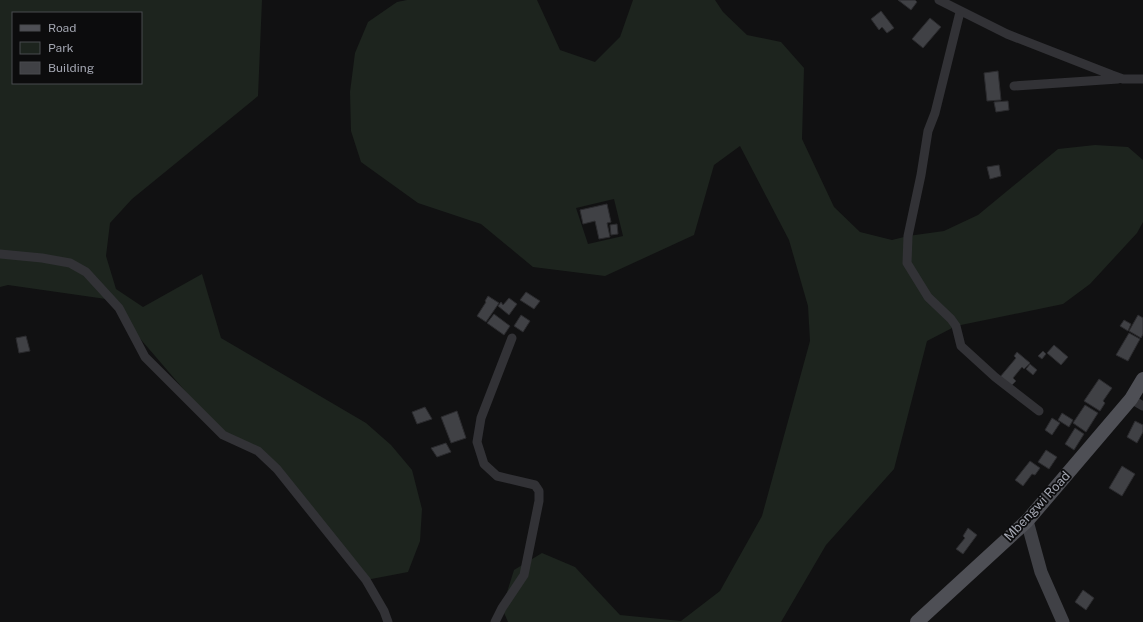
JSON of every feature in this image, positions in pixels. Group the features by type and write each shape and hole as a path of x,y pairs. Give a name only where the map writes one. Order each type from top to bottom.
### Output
{"main road":[{"name":"Mbengwi Road","path":"917,622 1027,520 1131,400 1143,379"}],"street":[{"path":"939,0 960,12 1007,34 1122,79"},
{"path":"960,12 935,113 928,131 921,175 908,236 907,263 928,297 951,319 956,326 961,346 995,377 1039,411"},
{"path":"1014,86 1143,78"},
{"path":"0,254 42,258 70,263 86,272 119,308 145,357 223,435 258,451 277,469 366,580 384,611 388,622"},
{"path":"495,622 502,608 524,575 540,501 539,491 535,485 498,476 484,464 477,442 481,418 512,338"},
{"path":"1131,400 1143,406"},
{"path":"1027,520 1041,572 1063,622"}],"green space":[{"path":"0,0 262,0 258,96 132,199 110,223 106,256 116,289 143,307 202,274 221,338 366,423 391,445 412,470 422,509 420,541 408,572 366,580 258,451 223,435 106,299 8,285 0,287"},
{"path":"407,0 537,0 560,50 595,62 620,37 633,0 715,0 723,12 747,35 781,42 804,68 802,139 834,207 860,232 892,240 908,236 944,231 978,215 1058,149 1095,145 1128,147 1143,160 1143,222 1137,233 1090,284 1063,304 956,326 927,341 894,469 826,545 781,622 508,622 502,608 514,570 542,553 575,567 620,615 681,621 720,591 762,516 810,341 808,306 789,240 740,146 714,165 694,235 605,276 533,267 481,224 418,203 361,162 351,131 350,92 355,53 368,22 397,2","holes":["614,199 623,236 588,244 576,208"]}],"building":[{"path":"898,0 915,0 917,2 911,10"},
{"path":"881,11 894,28 887,33 882,27 879,30 871,19"},
{"path":"930,18 941,27 923,48 912,39"},
{"path":"998,71 1001,100 987,101 984,73"},
{"path":"1008,101 1009,110 996,112 994,102"},
{"path":"999,165 1001,176 990,179 987,167"},
{"path":"607,204 611,222 607,223 610,237 599,239 595,221 583,224 580,210"},
{"path":"617,224 618,234 611,235 610,225"},
{"path":"526,292 540,301 534,309 520,300"},
{"path":"488,296 499,303 486,322 477,316"},
{"path":"509,298 517,304 509,315 498,306 501,302 503,305"},
{"path":"494,314 510,326 504,335 487,323"},
{"path":"521,315 530,321 523,332 514,326"},
{"path":"1138,315 1143,318 1143,334 1141,338 1129,331"},
{"path":"1124,320 1131,324 1128,331 1120,326"},
{"path":"1129,333 1140,339 1128,361 1116,355"},
{"path":"26,336 30,351 19,353 16,338"},
{"path":"1054,345 1068,357 1061,365 1047,353"},
{"path":"1043,351 1046,354 1042,359 1038,356"},
{"path":"1017,352 1030,363 1024,369 1022,367 1013,378 1016,381 1011,386 1000,377 1016,358 1014,356"},
{"path":"1030,364 1037,370 1033,375 1026,369"},
{"path":"1099,379 1112,388 1103,401 1105,403 1100,411 1084,401"},
{"path":"1085,405 1098,413 1086,432 1073,423"},
{"path":"425,407 432,419 417,424 412,412"},
{"path":"457,411 466,438 451,443 441,417"},
{"path":"1062,413 1073,420 1069,427 1058,420"},
{"path":"1052,418 1060,423 1052,435 1045,430"},
{"path":"1135,421 1143,425 1143,432 1137,443 1127,437"},
{"path":"1075,428 1084,434 1074,450 1065,444"},
{"path":"446,443 451,452 437,457 431,448"},
{"path":"1046,450 1057,457 1049,469 1038,462"},
{"path":"1030,461 1040,468 1035,475 1032,474 1023,486 1015,480"},
{"path":"1122,466 1135,474 1122,496 1109,488"},
{"path":"968,528 977,535 963,554 956,549 965,538 963,536"},
{"path":"1083,590 1094,598 1086,610 1075,602"}]}
